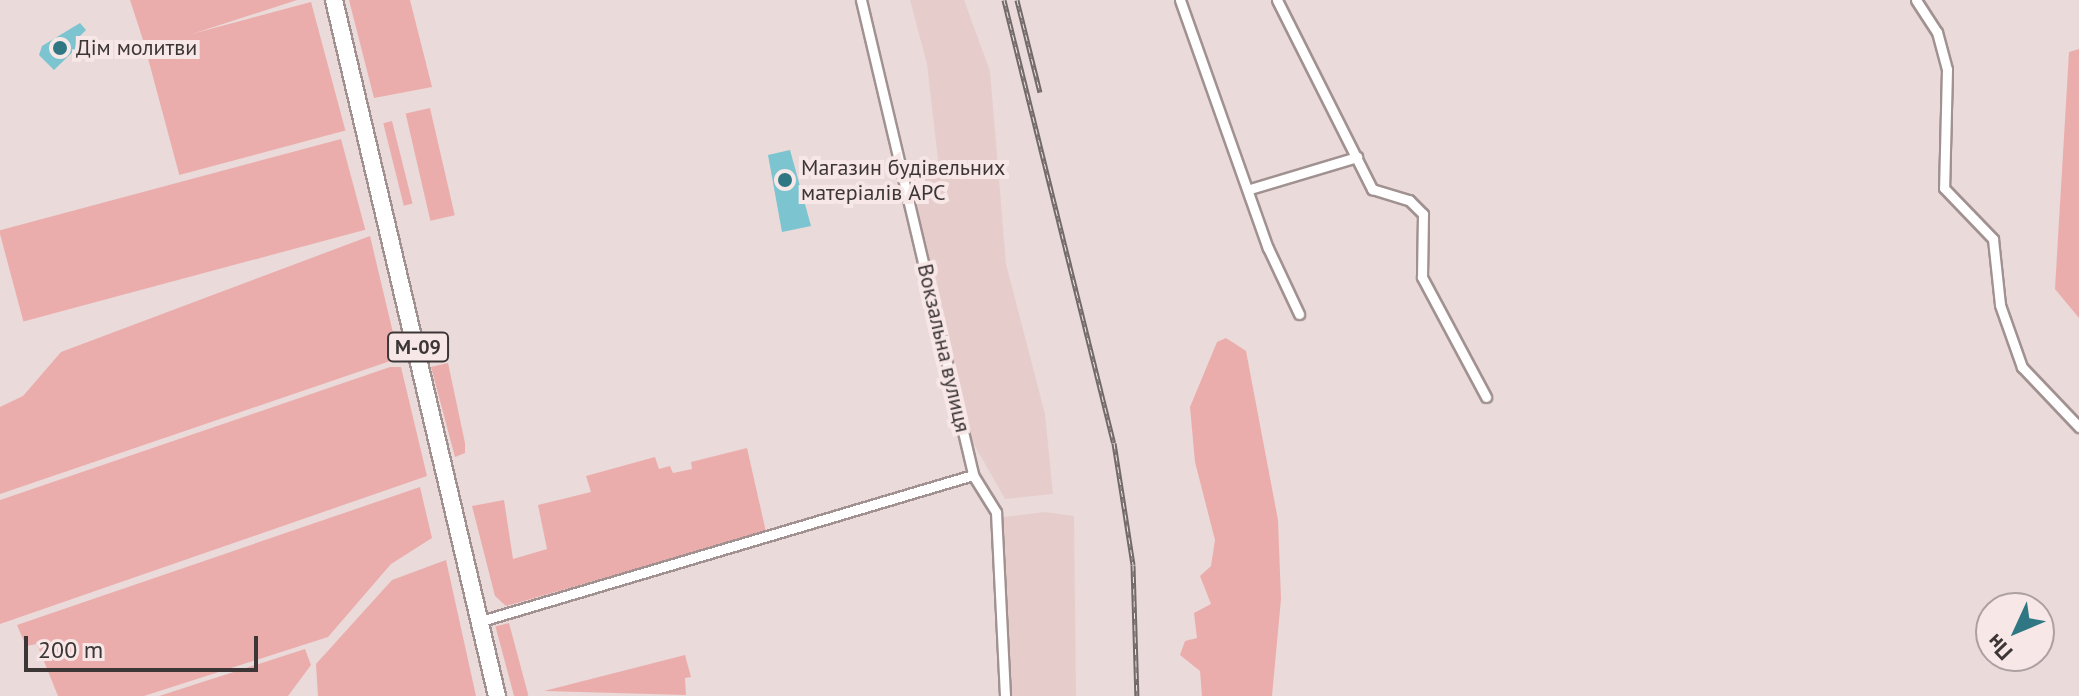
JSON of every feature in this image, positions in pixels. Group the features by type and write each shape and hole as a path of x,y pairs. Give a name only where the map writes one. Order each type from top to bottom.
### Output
{"highway":[{"name":"М-09","path":"334,0 497,696"}],"street":[{"name":"Вокзальна вулиця","path":"861,0 973,475 996,512 1005,696"},
{"path":"1180,0 1299,314"},
{"path":"1277,0 1372,189 1401,196 1423,214 1422,277 1486,397"},
{"path":"1916,0 1937,32 1947,69 1944,188 1993,239 2000,305 2022,367 2079,427"},
{"path":"1250,189 1357,157"},
{"path":"481,621 973,475"}],"shaded area":[{"path":"130,0 297,0 146,49"},
{"path":"349,0 410,0 432,87 374,98"},
{"path":"910,0 964,0 990,71 1006,264 1045,414 1053,494 1005,499 968,434 910,174 939,168 927,64"},
{"path":"311,2 345,130 179,175 145,47"},
{"path":"2079,49 2079,318 2055,289 2069,52"},
{"path":"430,108 455,215 430,221 406,114"},
{"path":"392,121 413,203 404,206 383,123"},
{"path":"341,139 365,230 23,321 0,230"},
{"path":"370,236 399,358 0,494 0,407 23,396 61,352"},
{"path":"1226,338 1246,351 1278,520 1281,599 1272,696 1202,696 1200,671 1180,655 1185,641 1197,638 1194,613 1211,604 1200,576 1211,566 1215,540 1195,462 1190,407 1217,342"},
{"path":"448,363 465,443 465,453 455,457 431,367"},
{"path":"390,367 401,367 427,476 0,624 0,500"},
{"path":"747,448 766,532 506,606 495,596 472,506 504,500 513,559 547,549 538,505 591,492 586,476 655,457 659,469 670,466 673,473 692,469 691,462"},
{"path":"420,487 432,538 391,564 328,637 144,696 58,696 37,644 26,646 17,625"},
{"path":"1045,512 1074,516 1076,696 1006,696 1003,517"},
{"path":"446,560 476,696 318,696 316,664 392,580"},
{"path":"509,623 528,695 514,696 495,627"},
{"path":"305,649 311,665 288,696 159,696"},
{"path":"685,655 691,677 685,678 686,695 544,691"}],"building":[{"name":"Дім молитви","path":"80,23 86,30 78,38 83,42 54,70 39,55 42,46"},
{"name":"Магазин будівельних матеріалів APC","path":"790,150 811,226 782,232 768,155"}],"railway":[{"path":"1004,0 1114,443 1133,565 1137,696"},
{"path":"1017,0 1040,92"}],"place":[{"name":"Дім молитви","path":"60,48"},
{"name":"Магазин будівельних матеріалів APC","path":"785,180"}]}
